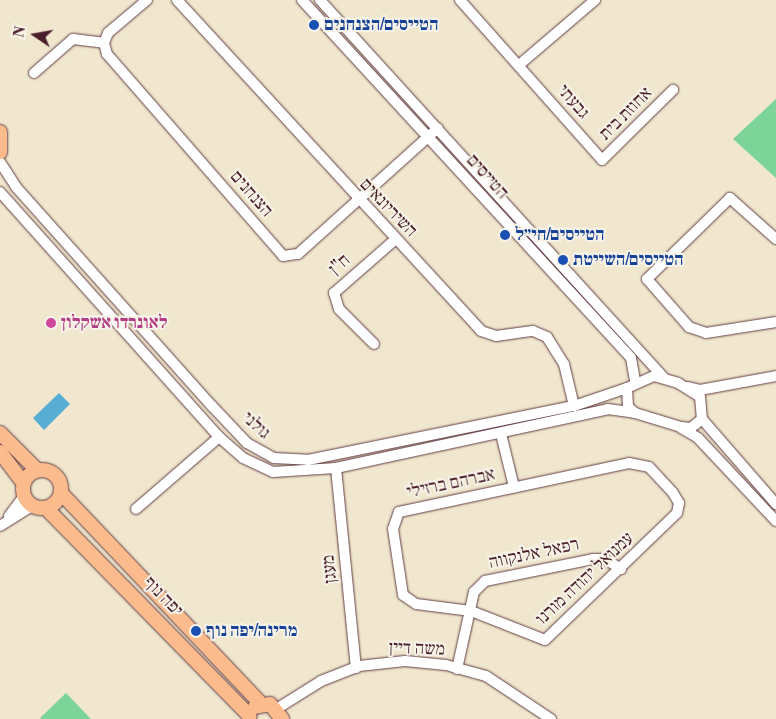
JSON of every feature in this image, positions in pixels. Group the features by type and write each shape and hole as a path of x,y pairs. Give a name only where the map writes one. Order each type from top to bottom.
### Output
{"main road":[{"path":"0,132 0,152"},
{"path":"0,433 37,470 26,495"},
{"path":"0,452 26,495 46,508 61,493"},
{"name":"יפה נוף","path":"37,470 55,475 61,493 261,704 250,718 46,508"},
{"path":"261,704 280,714"}],"street":[{"path":"34,74 73,38 104,42 108,33 147,0"},
{"name":"השיריונאים","path":"177,0 357,200 396,239 481,331 496,336 533,331 547,337 564,364 574,406"},
{"name":"הטייסים","path":"302,0 630,358 631,385 628,407 635,413"},
{"name":"הטייסים","path":"320,0 663,378"},
{"name":"גבעתי","path":"460,0 602,160"},
{"path":"519,66 595,0"},
{"name":"הצנחנים","path":"104,42 107,54 283,256 298,254 438,128"},
{"name":"אחוזת בית","path":"602,160 673,90"},
{"name":"גולני","path":"0,162 16,187 151,339 260,453 290,461 308,460 574,406 631,385 663,378"},
{"name":"גולני","path":"0,192 220,436 243,458 274,472 336,468 608,410 635,413 680,428"},
{"path":"776,239 730,198 647,279 689,327 706,333 776,322"},
{"name":"ח\"ן","path":"374,344 339,309 334,293 396,239"},
{"path":"663,378 700,390 776,376"},
{"path":"680,428 691,428 702,419 704,406 716,391 733,383"},
{"path":"686,387 700,397 704,406"},
{"path":"702,419 776,504"},
{"path":"680,428 698,438 776,521"},
{"name":"אברהם ברזילי","path":"501,434 514,487"},
{"path":"136,509 220,436"},
{"name":"אברהם ברזילי","path":"408,601 402,595 393,529 398,512 514,487 641,463 679,502"},
{"name":"מעגן","path":"336,468 356,668"},
{"path":"2,524 26,495"},
{"name":"עמנואל יהודה מורנו","path":"408,601 471,611 545,640 674,517 679,502"},
{"name":"רפאל אלנקווה","path":"458,668 474,592 484,581 593,559 605,559 621,569"},
{"name":"משה דיין","path":"280,714 321,681 356,668 405,661 458,668 486,676 551,719"}],"green space":[{"path":"776,99 776,178 733,139"},
{"path":"66,693 91,719 40,718"}],"water":[{"path":"59,393 70,404 44,430 33,418"}],"place":[{"name":"הטייסים/הצנחנים","path":"314,25"},
{"name":"הטייסים/חי״ל","path":"505,235"},
{"name":"הטייסים/השייטת","path":"563,260"},
{"name":"לאונרדו אשקלון","path":"51,323"},
{"name":"מרינה/יפה נוף","path":"196,631"}]}
